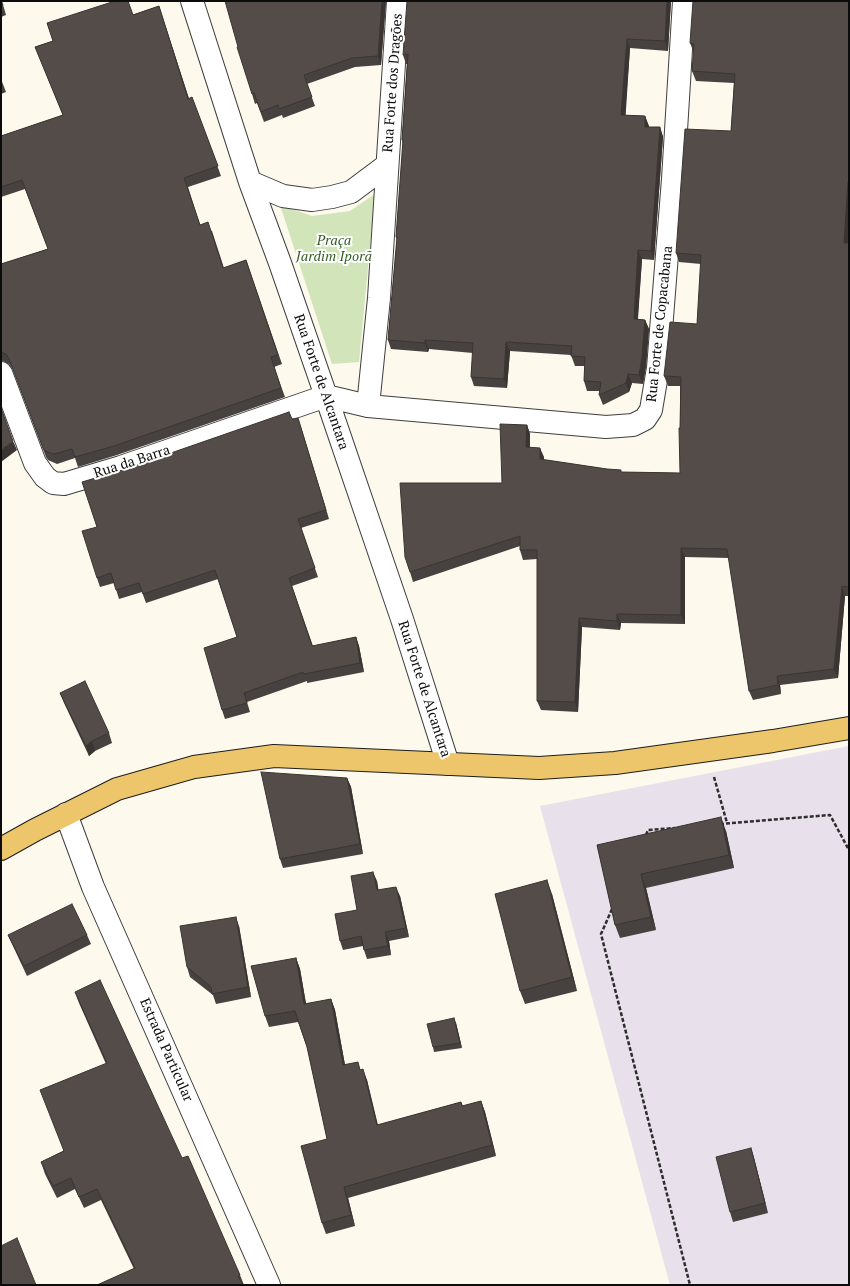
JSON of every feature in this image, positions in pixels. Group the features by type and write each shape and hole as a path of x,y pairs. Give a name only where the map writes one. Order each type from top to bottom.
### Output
{"main road":[{"path":"1,849 35,830 117,789 194,767 274,756 546,767 614,763 773,741 849,728"}],"street":[{"name":"Rua Forte de Alcantara","path":"192,1 250,182 280,263 402,619 448,764"},
{"name":"Rua Forte dos Dragões","path":"368,406 379,298 398,1"},
{"name":"Rua Forte de Copacabana","path":"326,396 368,406 606,427 633,425 645,419 650,410 658,368 673,179 684,1"},
{"name":"Rua Forte dos Dragões","path":"250,182 283,196 312,200 351,192 387,164"},
{"name":"Rua da Barra","path":"1,373 34,463 45,477 53,483 64,484 121,467 326,396"},
{"name":"Estrada Particular","path":"66,814 93,887 270,1285"}],"path":[{"path":"706,750 727,823"},
{"path":"719,824 830,814 849,850"},
{"path":"645,837 648,830 680,827"},
{"path":"614,906 601,934 690,1285"}],"shaded area":[{"path":"849,746 849,1285 670,1285 540,806"}],"green space":[{"name":"Praça Jardim Iporã","path":"375,194 359,362 332,364 280,205 312,216 350,211"}],"building":[{"path":"115,1 128,1 133,15 159,6 188,99 192,97 218,166 184,178 200,225 208,222 223,268 246,260 278,355 271,357 281,388 114,446 75,457 72,449 54,454 45,451 9,359 6,354 1,352 1,264 48,249 22,180 1,187 1,136 63,115 35,47 53,41 47,23"},
{"path":"225,1 382,1 378,56 352,58 304,75 312,97 279,109 278,105 261,112 254,93 252,94 237,47"},
{"path":"407,1 667,1 665,41 627,39 621,115 645,116 645,127 660,127 651,251 638,250 634,319 645,320 642,357 639,375 628,374 626,383 599,395 601,382 584,381 585,357 571,356 572,346 506,342 504,379 471,377 473,343 425,340 425,343 388,340 397,237 408,54 403,55"},
{"path":"693,1 849,1 849,182 844,243 849,243 849,587 842,586 834,669 777,676 778,685 749,691 727,549 681,548 681,615 617,614 617,621 579,618 575,702 537,701 537,550 520,550 520,536 410,572 405,557 400,483 502,483 500,424 527,425 526,447 540,448 540,459 621,470 621,472 680,473 679,428 681,377 664,376 670,322 697,324 701,255 676,253 685,129 731,131 735,74 692,71 694,44 690,43"},
{"path":"1,408 13,441 1,450"},
{"path":"289,412 292,419 298,418 326,510 298,519 315,568 289,578 312,646 356,637 360,663 304,674 303,672 244,693 247,703 222,710 204,648 237,637 215,570 143,594 139,583 116,590 111,573 97,578 82,531 97,527 82,482 122,470"},
{"path":"85,681 109,733 92,741 86,746 60,693"},
{"path":"261,772 347,778 360,844 280,859"},
{"path":"721,817 729,855 641,874 651,917 615,925 597,845"},
{"path":"373,872 377,890 396,887 406,928 385,932 388,946 364,950 361,936 340,941 335,914 357,910 351,876"},
{"path":"547,880 572,977 520,991 495,894"},
{"path":"72,904 87,935 24,966 8,935"},
{"path":"236,917 248,987 212,994 211,987 187,967 180,926"},
{"path":"296,958 304,1004 331,999 343,1065 358,1062 360,1070 363,1069 377,1125 461,1102 462,1106 481,1101 492,1145 344,1187 351,1215 322,1223 301,1146 327,1139 307,1047 295,1011 265,1016 251,966"},
{"path":"100,980 182,1158 188,1156 243,1285 97,1285 135,1268 97,1189 79,1197 71,1178 53,1186 41,1162 64,1151 40,1090 107,1063 75,992"},
{"path":"454,1018 460,1043 433,1047 427,1024"},
{"path":"751,1148 765,1203 730,1212 716,1157"},
{"path":"17,1238 36,1285 1,1285 1,1246"}]}
